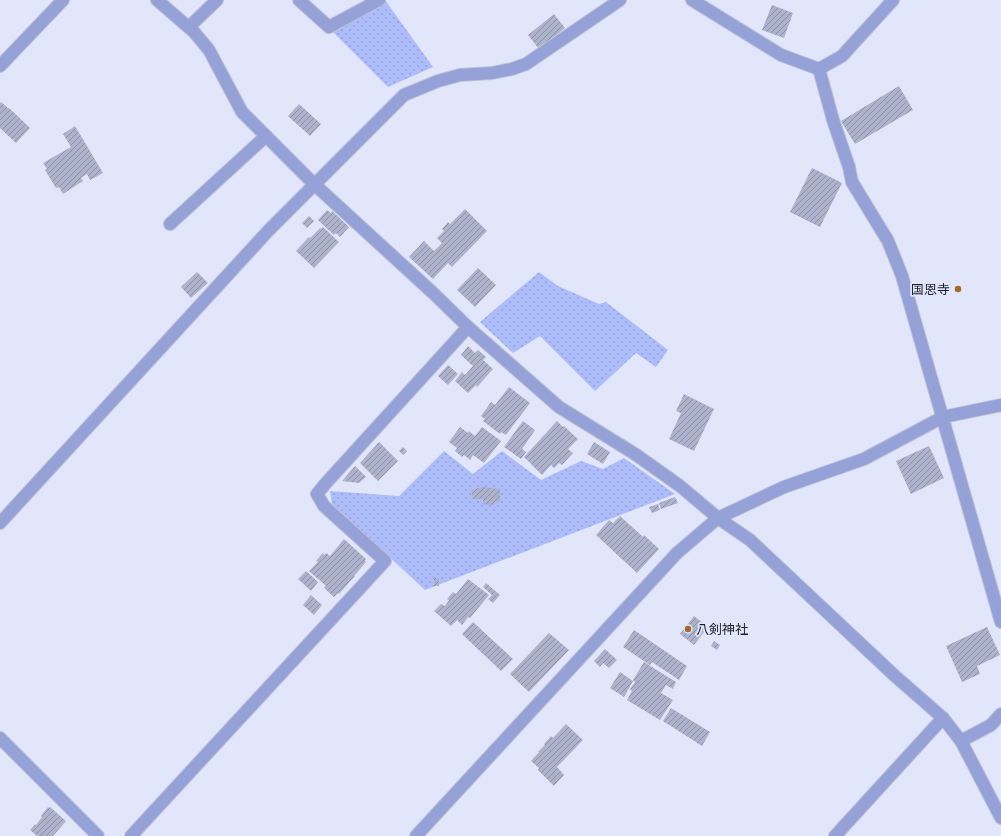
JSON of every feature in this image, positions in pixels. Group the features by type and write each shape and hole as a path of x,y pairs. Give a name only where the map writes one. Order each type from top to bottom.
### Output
{"street":[{"path":"0,66 63,0"},
{"path":"158,0 189,27 210,50 242,112 314,184 468,326 559,407 635,454 680,486 718,518 750,540 895,676 943,718 961,741 1001,818"},
{"path":"189,27 217,0"},
{"path":"299,0 330,27 379,0"},
{"path":"0,523 268,231 404,94 438,81 460,75 492,73 512,69 526,64 620,0"},
{"path":"692,0 781,55 819,69 842,56 893,0"},
{"path":"819,69 833,120 849,167 852,182 888,241 902,276 999,602 1001,622"},
{"path":"170,224 266,136"},
{"path":"131,836 384,561 324,506 317,494 468,326"},
{"path":"416,836 677,553 718,518 784,487 864,459 943,417 1001,405"},
{"path":"961,741 991,725 1001,714"},
{"path":"834,836 943,718"},
{"path":"0,738 98,836"}],"shaded area":[{"path":"376,0 385,0 433,67 388,87 332,31"},
{"path":"539,272 558,286 599,304 606,302 668,350 656,367 636,353 595,391 540,336 513,353 480,322"},
{"path":"444,451 473,474 502,451 541,480 581,461 603,469 624,458 675,494 425,590 332,504 330,491 399,496"}],"building":[{"path":"772,5 793,13 784,38 762,30"},
{"path":"554,14 565,28 539,49 528,35"},
{"path":"899,86 913,110 855,144 841,121"},
{"path":"1,102 30,128 16,143 0,128"},
{"path":"299,104 321,124 310,136 288,116"},
{"path":"75,126 103,173 90,180 87,174 81,178 83,181 63,194 59,187 56,188 45,170 47,169 43,163 71,147 63,134"},
{"path":"812,168 842,183 820,227 790,212"},
{"path":"465,209 487,231 452,267 448,263 433,279 409,257 424,241 434,251 442,243 437,238 444,231 442,229 448,222 450,224"},
{"path":"327,210 331,213 332,211 349,227 340,237 336,233 334,235 318,220"},
{"path":"309,216 314,221 307,228 302,223"},
{"path":"323,227 339,242 314,268 296,251 309,237 310,238"},
{"path":"478,268 496,285 475,307 457,290"},
{"path":"197,272 208,283 191,298 181,287"},
{"path":"468,346 475,353 478,350 486,357 483,360 493,369 477,387 476,385 468,393 455,381 462,372 465,375 473,366 461,355"},
{"path":"448,365 458,374 448,385 438,376"},
{"path":"509,387 530,403 506,435 501,432 500,434 483,421 485,419 481,416 491,402 495,405"},
{"path":"684,394 714,409 694,451 669,439 681,413 676,411"},
{"path":"523,421 535,430 522,449 526,452 521,459 504,447"},
{"path":"557,421 578,439 568,449 573,453 562,465 559,463 554,468 551,465 542,475 524,457"},
{"path":"460,427 468,433 469,431 475,436 482,427 501,441 484,463 473,455 470,460 464,455 462,457 455,451 457,448 449,442"},
{"path":"379,442 398,461 378,481 360,463"},
{"path":"594,442 610,452 603,464 587,454"},
{"path":"929,446 944,478 911,494 896,461"},
{"path":"403,447 407,451 403,455 399,451"},
{"path":"355,466 366,477 359,483 342,481"},
{"path":"483,487 500,489 500,502 495,502 494,505 483,504 483,499 473,499 471,490"},
{"path":"675,497 678,503 661,509 659,503"},
{"path":"658,504 660,510 652,513 649,507"},
{"path":"620,516 659,549 637,573 596,535 609,520 613,523"},
{"path":"344,539 366,559 366,562 339,594 338,593 334,597 324,588 326,586 309,571 318,562 316,561 323,553 324,555 326,553 330,556"},
{"path":"306,571 318,582 311,591 298,579"},
{"path":"434,578 439,578 439,586 434,586"},
{"path":"468,579 489,595 470,618 468,617 462,625 457,620 451,626 434,611 441,604 445,606 449,600 447,599 453,592 456,594"},
{"path":"486,583 500,595 493,603 488,599 492,595 483,587"},
{"path":"311,595 322,605 314,615 303,605"},
{"path":"694,616 708,627 694,645 680,634"},
{"path":"473,622 513,659 501,671 462,634"},
{"path":"987,627 1000,655 977,666 980,674 962,682 946,646"},
{"path":"634,630 687,666 679,680 652,662 650,665 623,647"},
{"path":"549,633 569,650 529,692 510,674"},
{"path":"714,641 720,645 717,650 711,646"},
{"path":"605,649 617,660 609,668 603,663 600,667 594,661"},
{"path":"644,662 676,682 673,689 666,685 661,693 673,700 660,720 627,700 632,691 630,689 635,682 633,680"},
{"path":"620,672 633,681 624,697 610,688"},
{"path":"671,708 710,732 702,746 663,721"},
{"path":"566,724 583,740 557,767 564,775 554,786 531,761 551,736 553,738"},
{"path":"48,807 50,807 66,821 53,836 37,836 30,830 35,824 36,825"}],"place":[{"name":"国恩寺","path":"958,289"},
{"name":"八剣神社","path":"688,629"}]}
